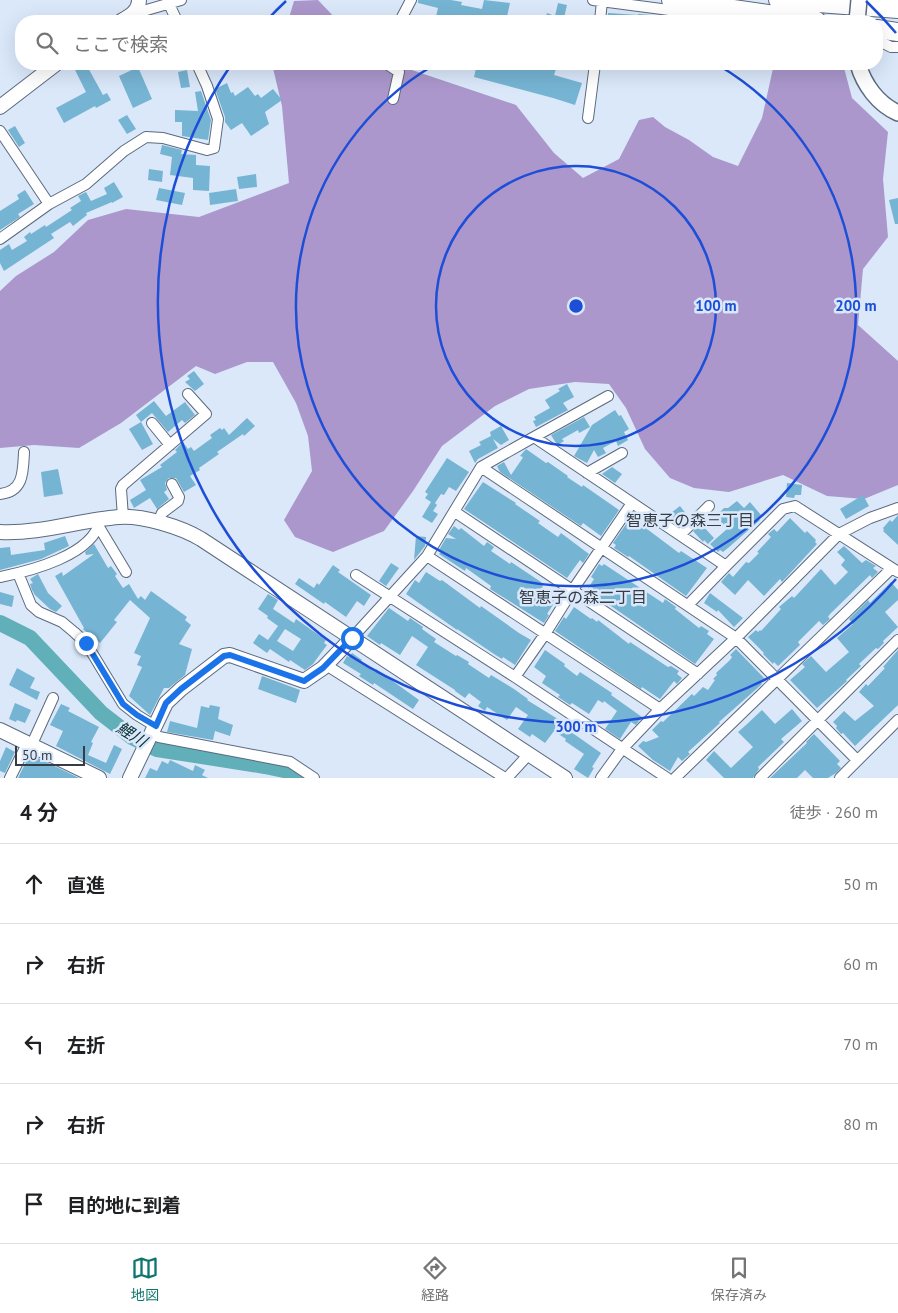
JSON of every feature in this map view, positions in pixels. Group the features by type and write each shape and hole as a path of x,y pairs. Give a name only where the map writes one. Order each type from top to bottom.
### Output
{"highway":[{"path":"671,0 775,15"},
{"path":"778,0 898,10"},
{"path":"883,30 898,32"}],"main road":[{"path":"857,15 858,0"},
{"path":"860,70 875,96 885,106 898,114"}],"street":[{"path":"130,15 139,6 139,0"},
{"path":"136,15 180,0"},
{"path":"403,15 411,0"},
{"path":"599,15 598,0 709,15"},
{"path":"169,4 174,15"},
{"path":"883,43 891,47 898,47"},
{"path":"0,107 48,70"},
{"path":"0,239 49,204 86,184 124,151 146,138 163,138 206,150 214,148 218,119 200,70"},
{"path":"393,99 399,72 396,70"},
{"path":"588,118 594,70"},
{"path":"0,131 49,204"},
{"path":"123,517 121,489 123,485 206,414 188,394"},
{"path":"130,778 166,703 181,689 224,656 230,655 304,681 326,665 427,556 481,467 608,396"},
{"path":"152,424 170,445"},
{"path":"534,437 726,566"},
{"path":"0,494 10,493 17,488 22,473 24,452"},
{"path":"587,473 622,453"},
{"path":"481,467 736,638 857,760"},
{"path":"158,522 162,513 178,501 179,497 172,484"},
{"path":"515,677 632,503"},
{"path":"680,535 709,506"},
{"path":"675,778 895,570 795,506 783,509 688,606"},
{"path":"602,778 622,749 660,709 736,638 839,534 870,518 898,508"},
{"path":"455,512 698,674"},
{"path":"0,532 99,524 123,517 158,522 180,528 196,536 565,778"},
{"path":"99,524 126,572"},
{"path":"0,576 18,573 61,559 92,537 99,524"},
{"path":"427,556 660,709"},
{"path":"18,573 31,605 40,612 62,622 86,643 123,704 154,730 159,737 290,762 314,778"},
{"path":"356,575 667,778"},
{"path":"760,778 898,640"},
{"path":"326,665 506,778 529,754"},
{"path":"10,778 53,698"},
{"path":"840,778 898,720"},
{"path":"0,730 99,778"}],"shaded area":[{"path":"318,0 332,15 290,15 294,1"},
{"path":"273,70 412,70 516,105 554,153 583,178 619,159 639,120 653,117 665,127 689,140 713,157 738,166 762,118 773,70 845,70 852,98 888,132 883,179 888,237 863,269 858,325 898,361 898,485 864,499 827,496 783,475 729,492 694,488 670,478 645,449 626,408 609,384 575,382 529,389 495,406 442,446 384,531 333,552 295,537 284,520 312,471 308,436 296,403 273,362 247,362 215,374 196,366 121,423 79,448 34,445 0,448 0,291 16,276 54,252 88,220 126,209 199,217 289,183 282,106"}],"building":[{"path":"418,0 451,0 462,2 461,5 482,9 484,0 510,3 507,15 436,15 438,8 418,3"},
{"path":"558,3 567,5 565,15 555,15"},
{"path":"608,13 638,15 608,15"},
{"path":"75,70 89,70 103,95 107,93 111,100 96,108 95,106 64,123 56,108 86,92"},
{"path":"132,70 139,70 152,99 133,108 119,76"},
{"path":"187,70 190,87 181,88 178,72"},
{"path":"476,70 556,70 554,75 582,83 575,105 474,77"},
{"path":"227,83 231,93 233,92 235,96 248,87 255,96 258,94 261,98 273,89 282,100 265,112 269,124 251,136 242,123 231,130 225,122 215,89"},
{"path":"201,91 211,120 208,140 182,136 182,122 175,122 175,110 198,111 195,92"},
{"path":"127,115 136,129 127,134 118,120"},
{"path":"15,126 25,143 19,147 8,130"},
{"path":"162,145 182,150 181,154 196,155 196,165 210,166 209,191 193,190 193,178 170,175 172,157 160,154"},
{"path":"149,169 163,171 162,182 148,180"},
{"path":"256,174 257,187 239,189 237,177"},
{"path":"114,182 123,197 86,213 87,215 73,226 70,222 51,234 54,238 4,271 0,263 0,250 9,244 12,250 27,241 24,237 30,232 31,234 45,225 46,227 72,210 70,208 81,201 78,196 86,192 91,201 107,194 104,188"},
{"path":"159,188 185,193 182,205 156,200"},
{"path":"236,189 238,201 210,205 209,193"},
{"path":"25,190 34,204 18,214 20,217 0,230 0,211 19,199 17,195"},
{"path":"898,198 898,224 895,224 889,200"},
{"path":"194,371 204,384 195,391 185,382 190,379 187,376"},
{"path":"567,384 574,397 563,403 568,410 536,427 533,421 536,420 534,417 550,408 545,400 560,391 558,389"},
{"path":"154,401 166,416 185,402 195,415 185,423 182,420 168,432 152,413 141,422 136,415"},
{"path":"615,410 619,416 621,415 629,429 624,432 628,440 618,446 616,441 603,448 606,453 598,457 594,450 587,463 574,456 592,425"},
{"path":"584,417 590,427 579,433 578,430 562,439 564,441 558,445 556,443 551,435"},
{"path":"247,418 255,426 244,436 243,434 217,452 219,454 190,476 196,485 184,492 176,478 169,478 165,483 167,490 164,492 169,499 157,509 150,498 134,508 130,500 146,490 140,480 162,467 160,465 177,452 175,450 183,442 188,449 191,447 194,451 212,438 210,435 220,428 222,430 224,428 229,435"},
{"path":"141,422 153,444 142,450 129,429"},
{"path":"501,426 509,440 501,445 493,439 498,448 478,459 475,463 469,451 481,445 479,442 491,436 490,432"},
{"path":"526,449 619,510 601,536 583,523 581,526 500,472 497,466 504,462 511,475 523,457 520,456"},
{"path":"447,458 469,472 456,491 449,487 444,495 441,494 435,503 437,505 433,511 438,514 432,523 422,517 431,502 425,498 428,494 425,492"},
{"path":"612,467 622,474 615,483 602,474"},
{"path":"58,469 63,494 44,497 41,472"},
{"path":"483,482 516,503 540,521 538,523 558,537 561,533 589,554 583,563 580,560 567,578 464,509"},
{"path":"787,483 802,485 801,495 795,495 794,498 786,497"},
{"path":"863,495 869,506 846,519 840,509"},
{"path":"737,501 744,508 750,502 761,515 758,518 760,520 723,552 720,550 718,552 710,544 727,529 716,516 724,508 728,508"},
{"path":"680,506 687,515 676,524 667,516"},
{"path":"898,515 898,545 883,531 883,528"},
{"path":"631,517 679,553 681,551 707,568 686,596 629,556 614,548 616,545 613,543"},
{"path":"790,518 805,533 807,531 816,540 817,544 782,582 780,579 764,596 748,580 735,595 721,582 729,573 733,577 746,562 749,563 771,537 768,534 774,529 777,532"},
{"path":"701,524 714,538 708,544 704,540 703,542 693,531"},
{"path":"454,526 459,530 461,528 484,546 487,542 494,547 491,551 544,584 542,587 558,597 547,614 549,615 544,623 490,589 491,586 466,568 465,571 439,554 441,552 439,550 446,538 456,539 448,534"},
{"path":"65,536 69,546 41,559 0,570 0,548 10,547 11,555 45,550 44,543"},
{"path":"416,536 426,537 425,546 414,560"},
{"path":"94,544 108,568 111,566 117,574 115,576 123,588 129,584 138,599 141,596 145,600 151,591 187,617 185,620 191,625 179,644 192,649 185,675 169,688 164,688 150,715 129,696 142,667 137,665 141,656 134,653 150,618 130,600 114,620 117,622 100,643 83,629 55,576 62,572 63,576 94,554 86,555 85,552"},
{"path":"844,546 862,563 866,560 876,566 873,568 878,572 872,578 870,575 830,614 828,617 830,619 823,625 819,621 798,642 800,645 778,666 774,662 773,664 748,637 756,630 758,632 761,631 781,609 779,607 792,596 794,598 821,569 835,585 848,572 841,565 845,560 837,552"},
{"path":"391,563 399,568 386,586 379,581"},
{"path":"599,564 602,566 604,564 663,603 665,599 699,628 701,626 709,631 707,634 714,639 695,664 598,597 589,593 590,591 587,590 594,579 591,577"},
{"path":"333,565 340,570 338,572 371,595 364,606 357,601 346,617 295,584 299,578 314,588 317,583 319,585"},
{"path":"426,572 440,581 442,580 480,608 481,606 531,640 515,665 503,657 502,659 457,630 406,594 415,580 419,583"},
{"path":"38,574 48,593 62,606 56,612 50,609 32,590 30,584 33,583 30,579"},
{"path":"891,582 898,590 898,600 885,612 898,627 883,641 884,643 878,649 876,648 859,664 861,666 847,681 817,708 790,680 805,667 802,664 811,656 826,672 849,652 837,638 853,624 849,619 868,600 870,603"},
{"path":"0,592 14,596 12,607 0,604"},
{"path":"710,593 743,618 734,627 718,610 717,612 704,603"},
{"path":"268,594 278,600 273,609 294,623 296,619 326,640 324,643 327,645 313,664 305,670 270,649 267,653 253,643 259,634 268,640 278,626 258,609","holes":["285,629 301,639 293,651 277,641"]},
{"path":"574,607 591,619 597,622 598,620 629,644 630,642 668,667 671,666 679,671 677,674 682,678 677,684 674,681 660,699 642,687 641,689 555,631 564,617 566,619"},
{"path":"389,608 408,621 410,618 423,627 422,629 436,639 434,642 469,662 468,664 489,678 491,675 514,689 527,700 566,724 564,727 601,753 592,767 594,768 588,778 574,769 584,754 554,731 545,743 532,734 530,737 518,729 528,715 516,707 507,720 487,707 485,711 478,706 481,702 469,693 465,698 416,665 428,647 412,636 400,655 367,636"},
{"path":"736,649 765,679 762,684 688,752 690,754 682,761 678,757 670,771 653,760 638,746 643,741 646,742 659,737 652,730 692,694 694,696 703,687 708,690 715,680 713,679 717,675 716,673 730,660 732,657 730,655"},
{"path":"545,650 565,664 564,666 577,676 580,672 612,693 611,695 642,717 636,725 631,722 620,739 605,729 617,711 604,701 603,703 598,700 589,714 558,697 560,695 542,683 546,676 534,667"},
{"path":"898,650 898,705 855,746 843,733 841,734 833,722 844,711 855,721 874,706 859,692 866,684 868,686 885,668 883,667"},
{"path":"352,653 362,660 360,662 375,672 376,669 419,700 413,709 374,683 373,685 359,676 361,674 343,663 347,656 349,657"},
{"path":"17,668 35,678 30,688 40,692 37,700 9,685"},
{"path":"262,676 300,690 296,703 258,689"},
{"path":"15,703 31,710 25,723 9,719"},
{"path":"61,704 70,708 68,711 99,727 91,742 93,743 88,755 106,763 114,745 122,749 110,774 56,746 63,731 50,725"},
{"path":"210,705 220,707 218,719 233,725 230,736 215,731 213,740 167,732 170,721 197,728 201,706 209,708"},
{"path":"792,709 802,721 781,739 784,742 758,767 759,769 753,778 724,778 706,760 714,751 731,768 753,747 738,732 762,710 775,724"},
{"path":"814,734 840,761 837,764 841,768 836,773 828,778 813,778 805,770 797,778 770,778 807,743"},
{"path":"6,747 15,752 5,773 0,771 0,761"},
{"path":"30,754 79,778 18,778"},
{"path":"170,760 193,771 195,765 205,770 202,775 208,778 145,778 150,768 157,771 162,761 168,764"}],"waterway":[{"name":"鯉川","path":"0,623 30,638 101,713 132,737 157,749 265,766 289,771 298,778"}],"district":[{"name":"智恵子の森三丁目","path":"690,520"},
{"name":"智恵子の森二丁目","path":"583,597"}],"route":[{"path":"86,643 123,704 156,726 166,703 224,656 230,655 304,681 323,668 352,638"}]}
